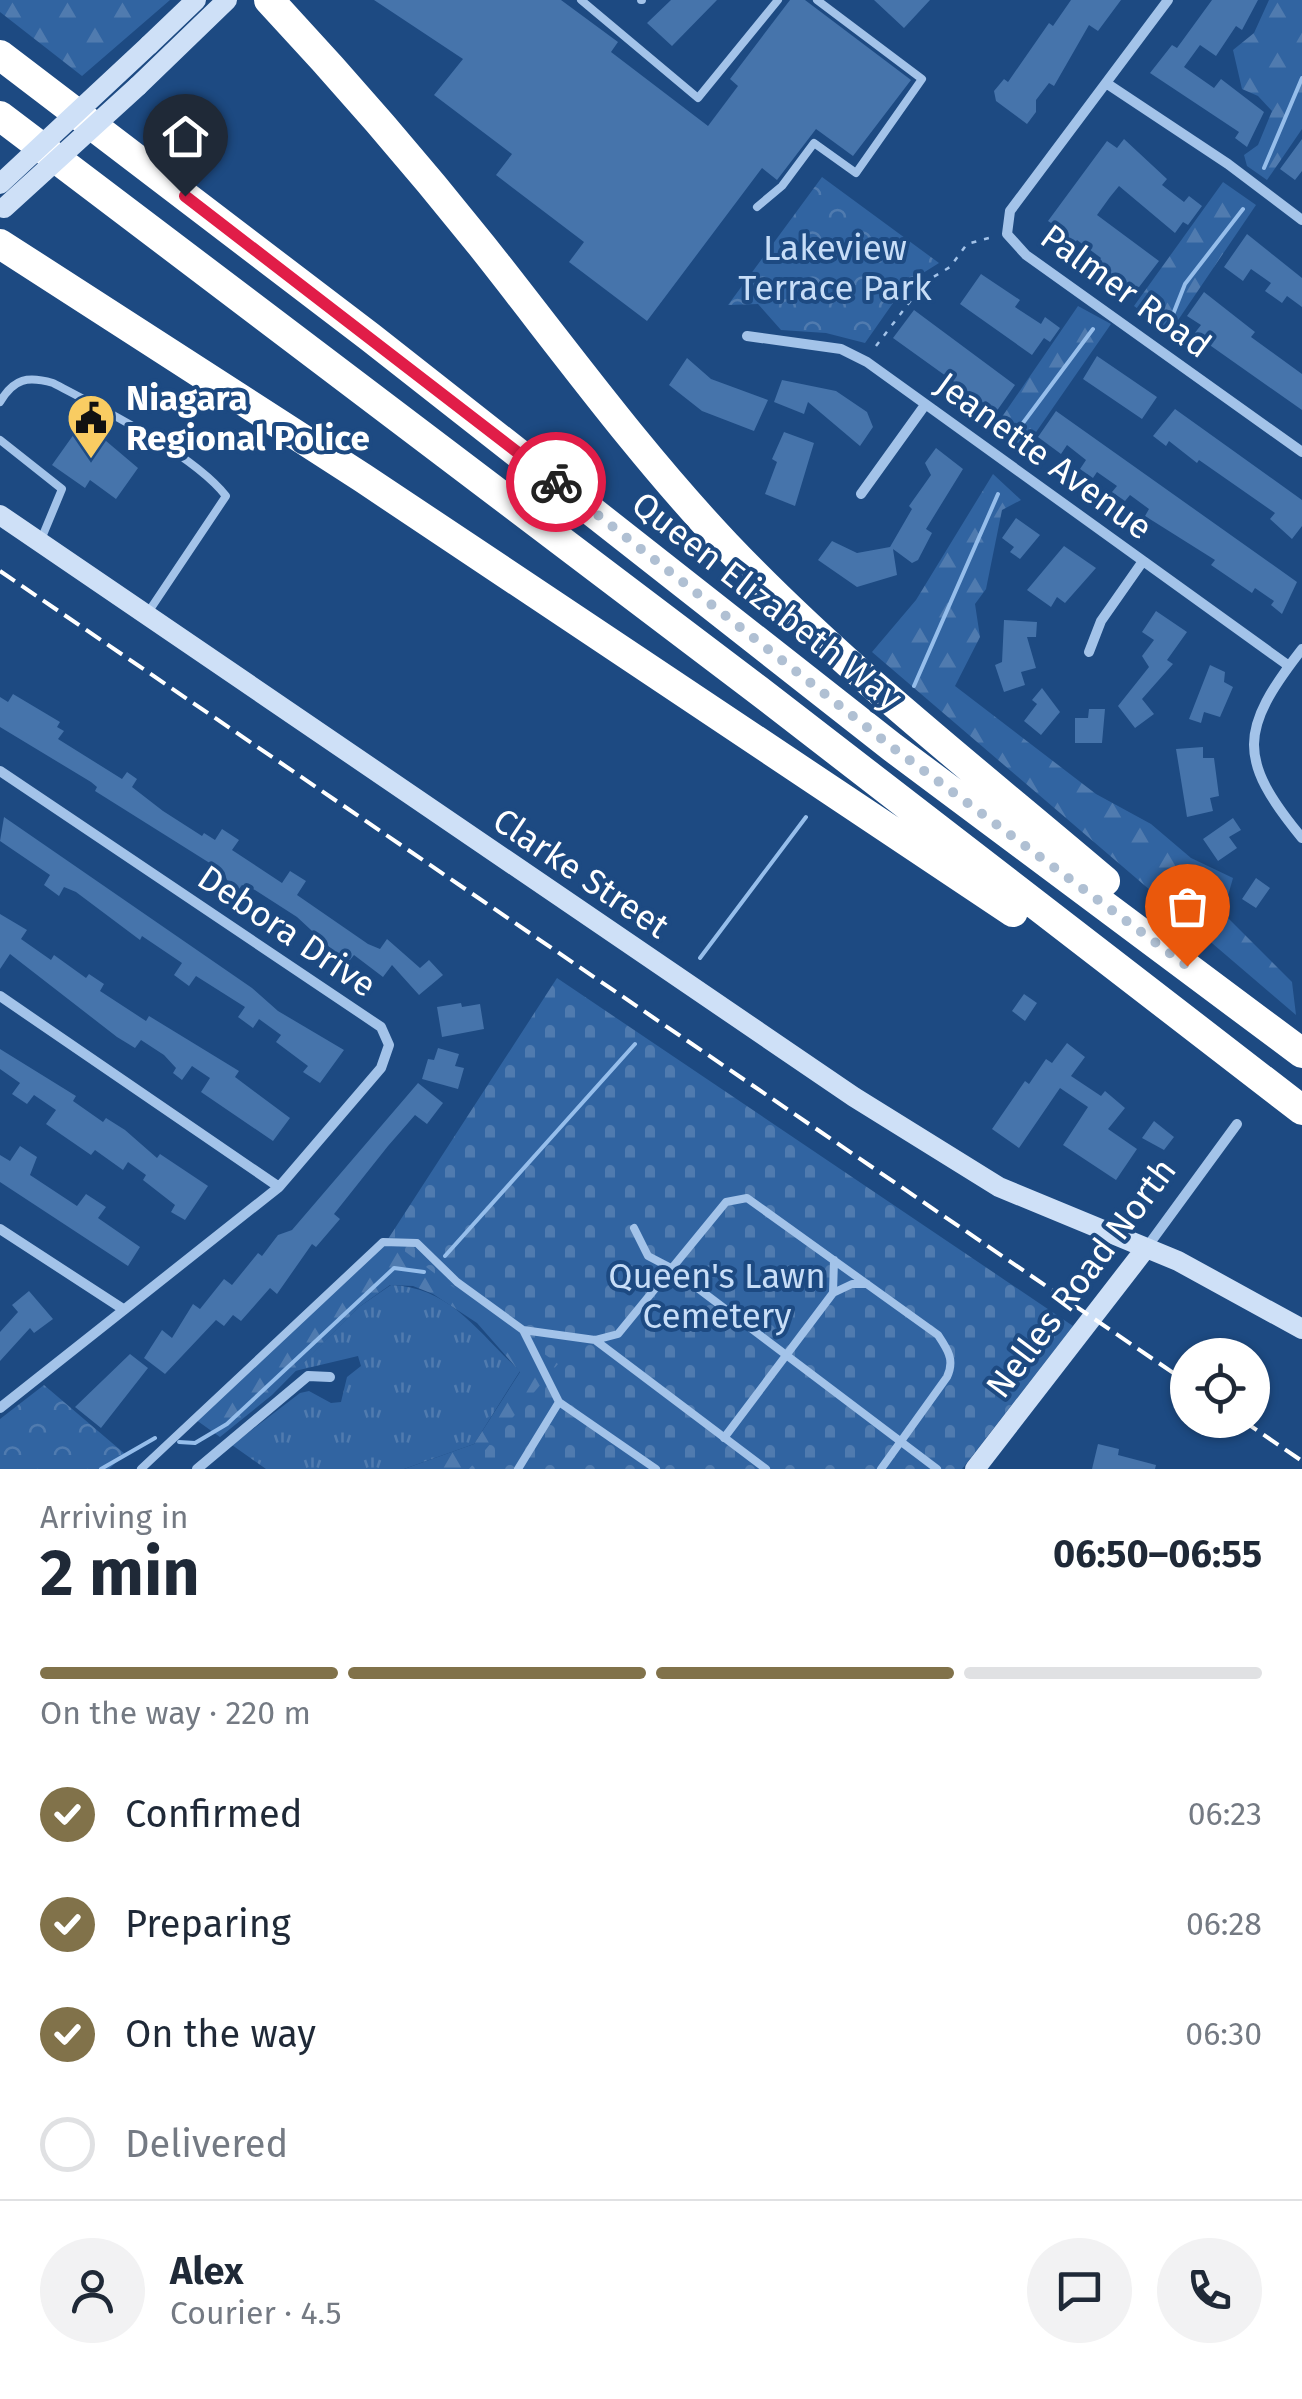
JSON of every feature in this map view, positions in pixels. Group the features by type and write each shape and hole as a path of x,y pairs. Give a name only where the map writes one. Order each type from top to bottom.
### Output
{"highway":[{"path":"269,0 353,90 482,246 623,431 728,546 860,672 1126,899 1158,944"},
{"name":"Queen Elizabeth Way","path":"0,55 386,349 892,747 1302,1054"},
{"path":"0,116 758,690 1099,958 1302,1110"},
{"path":"0,244 363,478 1020,917 1099,958"}],"street":[{"path":"2,210 67,155 157,52 196,0"},
{"path":"0,184 157,52 227,0"},
{"name":"Palmer Road","path":"1168,0 1010,211 1007,234 1026,254 1302,452"},
{"path":"1106,83 1228,164 1302,220"},
{"name":"Jeanette Avenue","path":"748,336 840,349 926,405 1289,666"},
{"path":"862,494 926,405"},
{"name":"Clarke Street","path":"0,515 854,1097 1000,1188 1146,1248 1302,1330"},
{"path":"1089,652 1101,621 1143,560"},
{"path":"1302,649 1260,714 1252,758 1270,798 1302,838"},
{"name":"Debora Drive","path":"0,770 380,1027 389,1045 382,1068 279,1187 0,1408"},
{"path":"0,996 279,1187"},
{"name":"Nelles Road North","path":"976,1469 1237,1124"},
{"path":"0,1229 123,1309"},
{"path":"197,1469 308,1376 330,1378"}],"lane":[{"path":"580,0 698,98 778,0"},
{"path":"757,207 782,186 814,143 856,174 922,80 817,0"},
{"path":"0,402 18,381 31,377 53,383 182,458 214,481 226,496 146,616"},
{"path":"0,440 62,489 40,542"},
{"path":"523,1330 595,1340 618,1334 726,1202 736,1197 760,1204 938,1335 952,1366 881,1469"},
{"path":"634,1228 648,1256 671,1268 937,1469"},
{"path":"141,1469 383,1242 417,1243 457,1282 523,1330 559,1402 656,1469"},
{"path":"832,1258 834,1293"},
{"path":"724,1438 834,1293 852,1284 869,1284"},
{"path":"618,1334 620,1359"},
{"path":"595,1340 766,1469"},
{"path":"518,1469 559,1402"}],"path":[{"path":"876,346 924,282 950,267 968,244 1007,234"}],"green space":[{"path":"0,0 170,0 82,76 0,12"},
{"path":"1269,0 1302,0 1302,129 1267,180 1247,166 1244,155 1258,145 1272,111 1258,96 1242,89 1233,50 1254,33"},
{"name":"Lakeview Terrace Park","path":"822,177 939,263 907,283 865,343 826,333 781,330 758,304 728,305"},
{"path":"1223,182 1256,205 1170,332 1134,306"},
{"path":"1078,306 1111,324 1025,448 995,427"},
{"path":"993,474 1021,500 1002,510 986,589 975,604 980,637 955,686 1096,794 1151,824 1191,858 1233,878 1223,913 1292,982 1296,1015 872,652 916,600"},
{"name":"Queen's Lawn Cemetery","path":"557,978 1073,1326 962,1469 469,1469 558,1364 388,1239"},
{"path":"388,1239 606,1391 700,1469 404,1469 474,1444 520,1372 477,1323 433,1294 413,1286 390,1285 359,1307 272,1395 220,1437 192,1417"},
{"path":"391,1285 431,1294 447,1303 520,1371 474,1444 404,1469 266,1469 232,1445 300,1393 309,1391 331,1403 341,1402 347,1377 361,1366 358,1356 295,1371 359,1307"},
{"path":"44,1385 125,1454 109,1469 0,1469 0,1419"}],"building":[{"path":"374,0 561,0 618,42 611,52 708,126 738,86 730,79 790,0 805,0 911,80 853,156 816,129 777,180 762,168 647,321 569,262 584,242 496,175 512,154 434,95 463,59"},
{"path":"671,0 717,0 672,46 647,23"},
{"path":"874,0 930,0 904,28"},
{"path":"1071,0 1121,0 1098,31 1089,25 1054,86 1049,83 1036,100 1036,112 1027,124 996,101 994,91 1004,79 1008,82 1049,23 1053,26"},
{"path":"1212,0 1258,0 1242,30 1236,26 1216,56 1200,45 1184,67 1214,88 1221,79 1264,112 1247,147 1235,138 1239,132 1150,73 1172,45 1177,48"},
{"path":"1124,139 1167,179 1162,185 1184,202 1189,196 1202,206 1188,225 1183,222 1175,233 1119,186 1110,197 1097,215 1159,261 1136,291 1097,264 1101,258 1077,240 1069,251 1049,237 1057,227 1048,221 1107,141 1117,148"},
{"path":"1302,139 1302,171 1295,180 1280,169"},
{"path":"1247,234 1302,278 1302,307 1287,296 1282,303 1265,291 1271,283 1251,269 1243,281 1224,267"},
{"path":"981,274 1020,300 1015,307 1041,324 1045,317 1060,328 1050,342 1044,338 1032,355 960,304"},
{"path":"1204,292 1255,332 1251,337 1302,374 1302,410 1194,334 1201,325 1187,316"},
{"path":"914,310 1015,385 996,412 893,338"},
{"path":"1097,356 1157,397 1142,419 1083,379"},
{"path":"687,358 711,379 768,400 754,431 702,411 669,385"},
{"path":"782,380 836,391 867,412 873,427 860,446 808,402 804,414 774,402"},
{"path":"1175,409 1302,500 1302,526 1292,539 1270,519 1275,513 1169,441 1166,446 1153,436"},
{"path":"1056,411 1297,582 1282,614 1271,605 1274,601 1255,588 1252,593 1211,565 1215,560 1145,516 1149,509 1130,495 1125,501 1112,492 1117,486 1097,472 1093,478 1080,469 1086,460 1067,445 1061,454 1038,437"},
{"name":"Niagara Regional Police","path":"89,413 107,425 99,435 138,468 116,499 90,480 85,488 52,465"},
{"path":"784,432 814,443 795,506 765,494 777,462 772,459"},
{"path":"936,448 963,469 926,529 932,533 918,560 912,563 893,549 897,575 857,587 818,560 832,541 857,553 890,547 912,509 909,506 931,475 925,463"},
{"path":"1016,518 1040,535 1020,559 1010,552 1014,547 1002,538"},
{"path":"1064,546 1096,568 1065,603 1057,597 1051,607 1027,590"},
{"path":"1156,611 1187,632 1167,660 1173,664 1142,699 1154,714 1135,728 1118,706 1149,667 1142,656 1154,640 1142,632"},
{"path":"1004,620 1037,622 1036,637 1027,637 1036,668 1021,672 1025,685 1004,692 995,665 1002,662"},
{"path":"1210,665 1225,672 1224,682 1233,687 1220,717 1204,712 1201,723 1189,719"},
{"path":"1042,688 1060,712 1041,735 1024,721 1037,704 1032,700"},
{"path":"13,694 60,722 57,727 64,731 58,739 122,779 127,772 137,779 132,787 163,811 215,840 222,829 239,840 232,850 282,883 290,871 306,881 297,895 368,944 380,949 387,939 420,968 429,960 443,975 419,995 392,965 383,977 354,955 350,960 338,955 297,917 255,890 242,885 239,889 227,880 224,872 95,791 97,787 91,782 0,727 0,697 8,702"},
{"path":"1089,709 1105,709 1102,743 1075,743 1075,718 1088,718"},
{"path":"1203,747 1203,758 1214,758 1219,796 1210,798 1213,811 1187,817 1176,749"},
{"path":"4,817 252,988 278,1011 344,1050 320,1083 303,1072 308,1066 276,1042 281,1035 259,1019 253,1028 238,1017 245,1007 196,976 189,986 174,975 182,963 142,936 140,940 76,892 64,887 59,896 44,885 50,875 0,841"},
{"path":"1233,818 1241,830 1229,837 1237,848 1218,861 1203,839"},
{"path":"1256,878 1270,888 1256,908 1242,899"},
{"path":"0,914 27,930 21,939 51,960 54,955 86,978 89,974 104,984 100,991 146,1021 149,1016 239,1071 235,1077 290,1118 273,1141 201,1092 210,1078 192,1066 182,1080 173,1073 176,1068 164,1055 141,1040 135,1048 117,1037 10,954 0,969"},
{"path":"1024,994 1037,1003 1025,1021 1012,1011"},
{"path":"461,1003 462,1007 480,1004 484,1029 442,1037 437,1007"},
{"path":"1067,1043 1085,1057 1071,1076 1101,1096 1105,1091 1125,1108 1108,1129 1137,1149 1116,1180 1063,1145 1088,1107 1060,1088 1019,1148 992,1129 1025,1081 1029,1084 1046,1059 1052,1063"},
{"path":"438,1048 459,1054 455,1066 464,1068 458,1089 422,1079 428,1059 434,1060"},
{"path":"0,1049 76,1096 73,1101 103,1122 106,1118 125,1130 157,1158 160,1154 208,1186 185,1220 171,1212 175,1205 143,1180 146,1175 128,1162 123,1170 95,1150 91,1155 46,1124 56,1110 34,1095 27,1104 12,1094 20,1083 0,1069"},
{"path":"418,1083 443,1103 427,1124 415,1115 388,1146 334,1214 340,1219 316,1247 312,1244 277,1294 270,1288 241,1321 233,1315 224,1326 216,1320 165,1374 144,1358 162,1330 172,1338 193,1304 200,1309 224,1279 232,1285 258,1253 262,1256 278,1235 292,1230"},
{"path":"1154,1121 1174,1137 1164,1150 1142,1138"},
{"path":"20,1146 37,1157 30,1175 77,1206 86,1194 106,1207 98,1218 140,1247 128,1266 0,1182 0,1155 10,1161"},
{"path":"29,1291 53,1319 34,1333 30,1328 0,1361 0,1332 18,1312 12,1305"},
{"path":"130,1354 148,1368 101,1428 75,1407"},
{"path":"1098,1444 1119,1449 1118,1455 1156,1465 1155,1469 1092,1469"}],"waterway":[{"path":"1264,168 1302,78"},
{"path":"1170,322 1185,284 1243,209"},
{"path":"1011,439 1093,329"},
{"path":"914,686 998,494"},
{"path":"700,958 806,817"},
{"path":"445,1256 635,1044"},
{"path":"179,1442 195,1443 227,1424 394,1268 424,1272"},
{"path":"101,1469 155,1438"}],"railway":[{"path":"0,571 1170,1371"},
{"path":"1268,1438 1302,1461"}],"way so far":[{"path":"556,482 892,747 1187,966"}],"place":[{"name":"Niagara Regional Police","path":"91,460"}],"route":[{"path":"185,196 556,482"}]}
